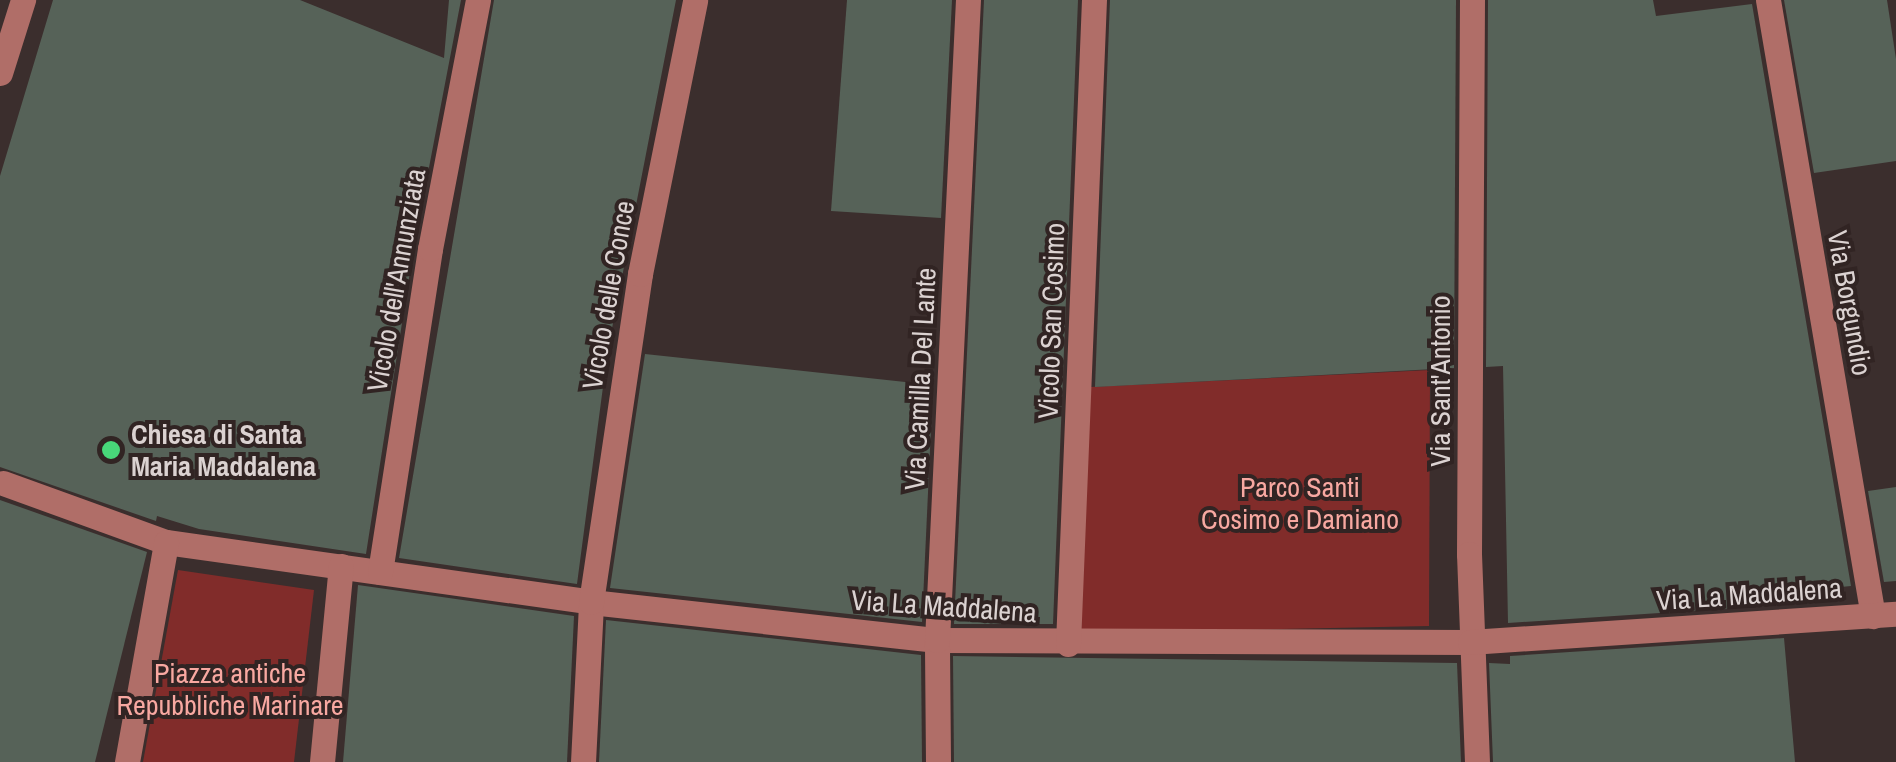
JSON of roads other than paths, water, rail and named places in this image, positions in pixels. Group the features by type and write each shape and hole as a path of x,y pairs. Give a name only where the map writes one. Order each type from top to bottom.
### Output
{"street":[{"path":"0,74 23,0"},
{"name":"Vicolo dell'Annunziata","path":"380,572 430,248 478,0"},
{"name":"Vicolo delle Conce","path":"583,762 591,602 640,274 695,0"},
{"name":"Via Camilla Del Lante","path":"938,762 937,640 968,0"},
{"name":"Vicolo San Cosimo","path":"1068,644 1094,0"},
{"name":"Via Sant'Antonio","path":"1472,0 1470,642 1478,762"},
{"name":"Via Borgundio","path":"1768,0 1884,615"},
{"name":"Via La Maddalena","path":"3,483 166,542 591,602 937,640 1068,644 1470,642 1884,615"},
{"path":"127,762 166,542"},
{"path":"322,762 341,566"}],"place":[{"name":"Chiesa di Santa Maria Maddalena","path":"111,450"}],"park label":[{"name":"Parco Santi Cosimo e Damiano","path":"1300,503"},
{"name":"Piazza antiche Repubbliche Marinare","path":"230,689"}]}
